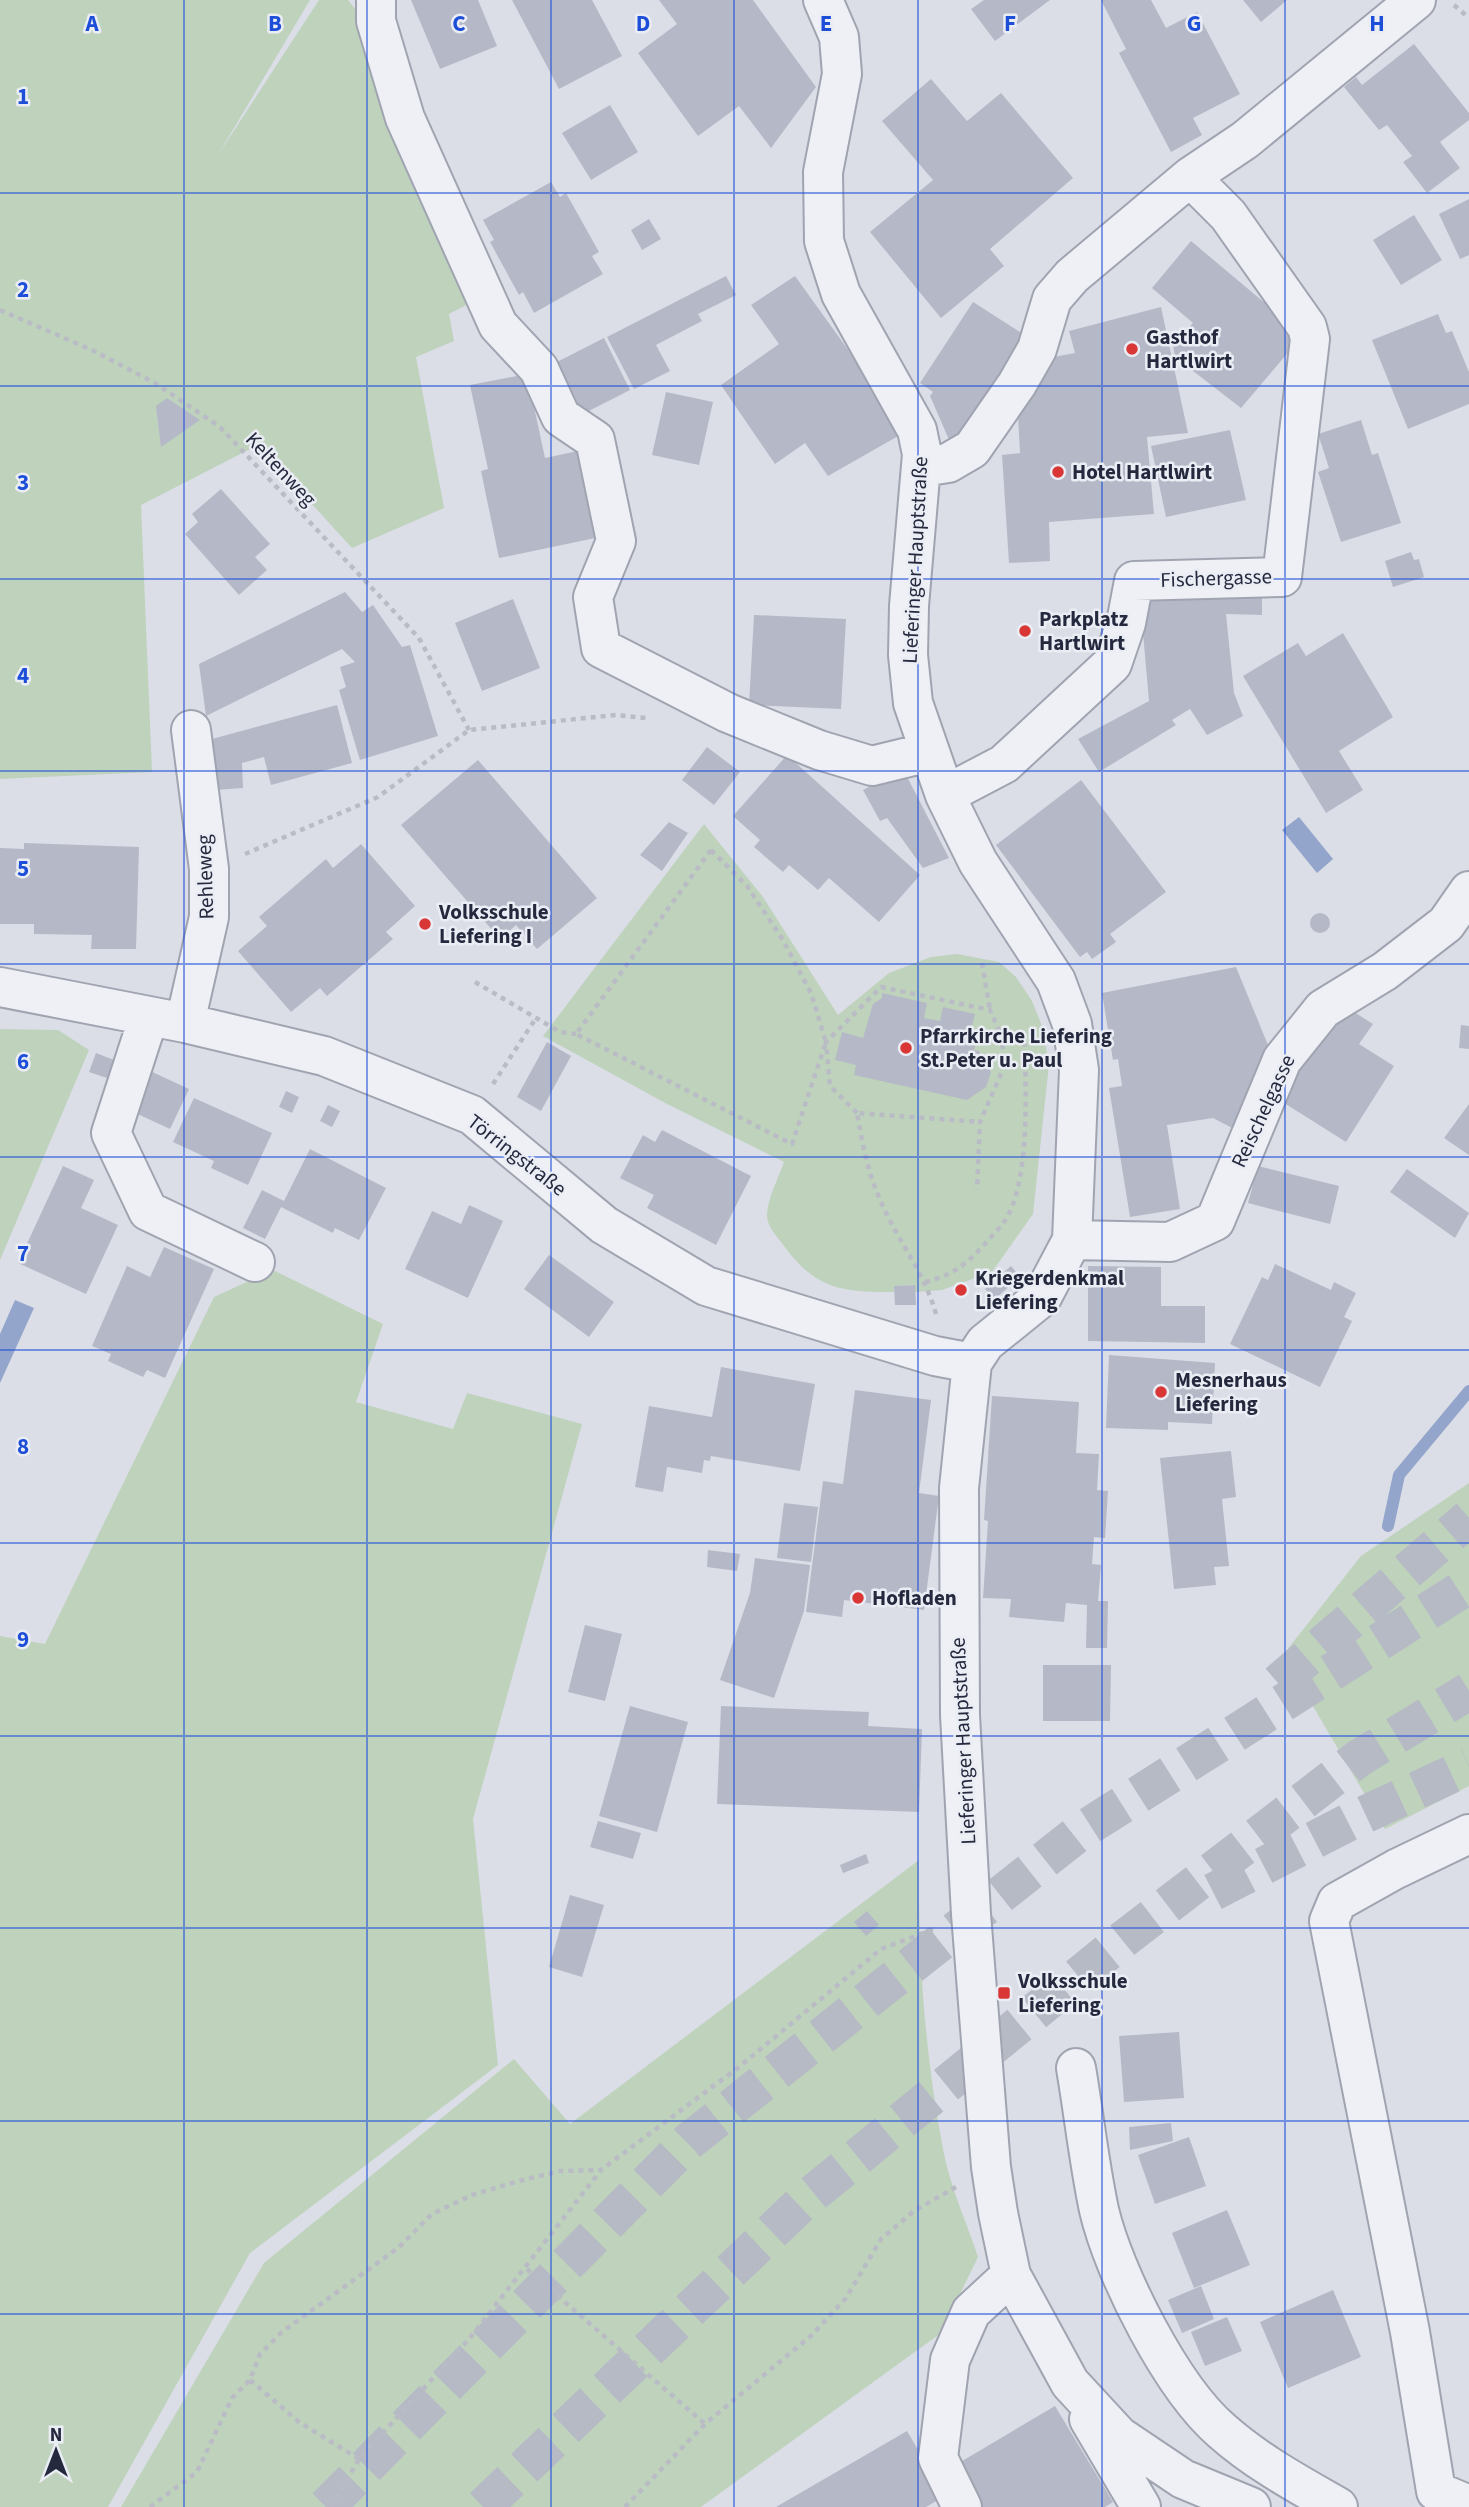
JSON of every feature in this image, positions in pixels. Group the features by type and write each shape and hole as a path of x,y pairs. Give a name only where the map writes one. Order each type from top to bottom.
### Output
{"street":[{"path":"376,0 376,21 405,118 498,325 539,369 561,417 594,439 615,541 593,597 601,648 728,713 819,750 872,766 929,752"},
{"name":"Lieferinger Hauptstraße","path":"823,0 839,37 842,74 823,172 824,241 842,294 917,430 923,467 909,606 908,655 913,703 945,795 978,862 1056,981 1072,1024 1079,1070 1072,1240 1042,1297 985,1343 972,1363 959,1488 960,1715 971,1914 991,2167 1011,2275 1070,2383 1119,2436 1183,2479 1251,2507"},
{"path":"923,467 948,463 972,449 1017,384 1037,349 1052,299 1072,276 1190,177 1245,140 1396,7"},
{"name":"Fischergasse","path":"945,795 1004,764 1112,664 1126,623 1134,581 1282,577 1310,339 1307,327 1228,215 1190,177"},
{"name":"Rehleweg","path":"191,730 209,869 209,917 167,1019 111,1132 148,1211 255,1262"},
{"name":"Reischelgasse","path":"1072,1240 1170,1242 1215,1221 1282,1060 1323,1009 1385,971 1446,924 1469,891"},
{"name":"Törringstraße","path":"0,987 167,1019 324,1056 472,1115 604,1225 706,1286 935,1356 972,1363"},
{"path":"1469,1834 1396,1869 1337,1902 1329,1921 1410,2332 1436,2491 1469,2505"},
{"path":"1076,2068 1100,2211 1130,2296 1171,2371 1220,2430 1268,2467 1338,2507"},
{"path":"962,2507 938,2458 950,2360 971,2312 1011,2275"},
{"path":"1070,2383 1114,2465 1141,2507"}],"path":[{"path":"1448,0 1469,18"},
{"name":"Keltenweg","path":"0,310 94,351 188,403 220,427 419,638 470,730"},
{"path":"209,869 378,797 470,730 616,715 656,720"},
{"path":"576,1034 711,850 747,887 783,940 811,993 826,1042 830,1086 857,1113 866,1162 879,1198 925,1282 939,1324 935,1356"},
{"path":"977,1189 980,1122 1004,1067 1002,1037 990,1010 982,963"},
{"path":"475,982 560,1032 576,1034 792,1144 826,1042 881,987 990,1010"},
{"path":"472,1115 536,1018"},
{"path":"925,1282 950,1276 975,1255 1005,1221 1016,1196 1027,1113 1024,1036 1002,1037"},
{"path":"857,1113 980,1122"},
{"path":"331,2507 359,2459 470,2339 527,2269 601,2170 739,2067 881,1949 971,1914"},
{"path":"625,2507 705,2424 812,2336 845,2298 881,2239 914,2211 991,2167"},
{"path":"150,2507 197,2472 232,2398 250,2380 260,2354 282,2332 398,2248 432,2214 472,2195 519,2181 560,2171 601,2170"},
{"path":"527,2269 705,2424"},
{"path":"250,2380 299,2422 359,2459"}],"green space":[{"path":"0,0 310,0 218,155 319,0 348,0 363,19 476,300 449,314 454,341 416,357 444,508 352,548 258,445 141,505 152,772 0,779"},
{"path":"704,824 763,897 838,1015 889,973 931,957 957,954 999,962 1016,977 1032,1001 1042,1026 1049,1064 1033,1214 992,1272 942,1290 915,1292 915,1285 895,1286 894,1292 858,1291 829,1285 805,1270 793,1258 768,1222 769,1201 784,1162 667,1104 543,1036"},
{"path":"0,1029 58,1030 89,1050 0,1260"},
{"path":"273,1270 383,1324 356,1402 453,1429 467,1393 582,1424 473,1819 498,2065 250,2253 108,2507 0,2507 0,1636 45,1644 214,1297"},
{"path":"1469,1483 1469,1786 1385,1829 1283,1655 1361,1556"},
{"path":"919,1860 921,1971 937,2118 947,2167 978,2257 941,2333 701,2507 121,2507 264,2263 514,2059 570,2124"}],"water":[{"path":"1299,817 1333,859 1317,873 1282,830"},
{"path":"15,1300 34,1308 0,1383 0,1334"}],"building":[{"path":"411,0 478,0 497,46 440,69"},
{"path":"512,0 592,0 622,56 559,89"},
{"path":"659,0 753,0 816,87 771,148 739,106 698,136 638,53 677,24"},
{"path":"984,0 1050,0 995,41 971,9"},
{"path":"1101,0 1151,0 1166,28 1197,12 1240,94 1193,118 1202,135 1171,152 1119,53 1126,49"},
{"path":"1243,0 1287,0 1261,22"},
{"path":"1414,44 1469,113 1469,120 1440,142 1460,168 1427,193 1403,162 1412,156 1387,125 1379,130 1344,87 1356,77 1362,85"},
{"path":"931,79 967,121 1001,93 1073,178 990,249 1004,266 941,318 870,232 933,180 882,121"},
{"path":"610,105 638,152 591,180 562,133"},
{"path":"551,182 560,197 566,193 599,252 592,256 603,274 534,313 523,292 519,295 490,242 494,240 483,220"},
{"path":"1469,199 1469,255 1460,259 1439,214"},
{"path":"1414,215 1442,260 1401,285 1373,240"},
{"path":"649,219 661,239 642,250 631,230"},
{"path":"1191,241 1303,335 1241,408 1175,357 1173,345 1193,323 1152,288"},
{"path":"726,276 736,295 698,314 702,321 656,345 670,371 634,389 607,337"},
{"path":"795,276 854,358 900,435 828,476 805,443 775,464 721,385 779,344 751,305"},
{"path":"973,302 1034,341 977,427 950,442 930,396 933,392 920,383"},
{"path":"1161,307 1188,433 1147,437 1154,514 1049,522 1050,561 1009,563 1002,455 1020,453 1017,397 1032,361 1075,353 1069,331"},
{"path":"1438,314 1446,333 1452,331 1469,372 1469,404 1408,429 1372,340"},
{"path":"604,338 630,390 583,414 557,362"},
{"path":"527,374 545,458 587,449 605,536 499,558 481,471 488,469 470,385"},
{"path":"666,392 713,402 699,465 652,455"},
{"path":"167,398 200,420 161,447 156,406"},
{"path":"1361,420 1372,455 1378,453 1401,523 1341,542 1318,472 1329,468 1318,434"},
{"path":"1230,430 1246,500 1166,517 1151,446"},
{"path":"221,489 270,544 255,557 267,570 239,595 185,534 198,522 192,514"},
{"path":"1411,552 1414,560 1419,559 1424,577 1393,587 1385,561"},
{"path":"345,592 362,612 373,605 402,647 410,645 438,736 360,760 339,690 346,687 340,667 355,662 342,649 206,716 199,664"},
{"path":"1262,595 1262,615 1226,614 1234,693 1243,716 1207,735 1190,709 1172,720 1176,725 1099,772 1078,739 1149,701 1140,599"},
{"path":"513,599 540,668 482,691 455,623"},
{"path":"754,615 846,619 841,709 749,705"},
{"path":"1343,633 1393,717 1339,751 1363,790 1326,813 1243,676 1298,643 1306,656"},
{"path":"337,705 352,763 271,785 264,757 242,763 243,788 216,790 212,739"},
{"path":"707,747 740,772 714,805 682,780"},
{"path":"787,755 920,875 879,922 829,878 818,890 789,865 783,872 754,847 760,840 733,816"},
{"path":"478,760 597,898 537,949 516,925 500,939 401,825"},
{"path":"903,769 949,858 923,868 887,818 880,821 863,790"},
{"path":"1081,780 1166,892 1110,934 1116,942 1092,959 1087,952 1080,957 996,845"},
{"path":"669,822 688,833 662,871 640,855"},
{"path":"24,843 139,847 136,949 91,949 92,935 34,934 34,924 0,924 0,848 24,849"},
{"path":"361,844 415,906 386,932 393,939 327,996 320,988 291,1012 238,951 267,926 259,917 326,859 333,868"},
{"path":"1320,913 1327,916 1330,923 1327,930 1320,933 1313,930 1310,923 1313,916"},
{"path":"1236,967 1268,1045 1232,1128 1213,1118 1167,1125 1180,1209 1130,1217 1109,1088 1122,1086 1118,1059 1113,1060 1102,993"},
{"name":"Pfarrkirche Liefering St.Peter u. Paul","path":"882,993 927,1003 924,1018 940,1021 943,1007 975,1014 968,1044 975,1046 974,1050 979,1051 991,1072 986,1087 967,1100 854,1075 856,1065 835,1060 842,1032 863,1038 873,1004 882,998"},
{"path":"1343,1005 1373,1024 1359,1044 1394,1066 1346,1142 1273,1096"},
{"path":"1461,1025 1469,1026 1469,1049 1459,1048"},
{"path":"547,1042 571,1056 541,1111 517,1097"},
{"path":"96,1053 114,1060 107,1078 89,1072"},
{"path":"148,1070 189,1089 170,1129 129,1110"},
{"path":"286,1091 299,1097 292,1113 279,1107"},
{"path":"194,1098 272,1133 248,1185 211,1168 214,1161 173,1142"},
{"path":"1469,1104 1469,1155 1444,1138"},
{"path":"328,1105 340,1111 332,1127 320,1121"},
{"path":"662,1130 751,1176 716,1245 647,1208 654,1195 620,1178 643,1135 655,1142"},
{"path":"310,1149 386,1188 359,1240 335,1228 333,1233 281,1207 265,1239 243,1228 262,1190 284,1201"},
{"path":"63,1166 94,1180 81,1208 118,1225 86,1294 18,1263"},
{"path":"1258,1166 1339,1186 1330,1224 1248,1203"},
{"path":"1407,1169 1469,1213 1455,1238 1390,1192"},
{"path":"469,1205 503,1221 468,1298 405,1269 432,1211 461,1224"},
{"path":"164,1247 214,1269 165,1378 147,1370 143,1377 108,1361 111,1354 92,1346 127,1266 150,1277"},
{"path":"549,1255 614,1302 589,1337 524,1289"},
{"path":"1275,1264 1331,1290 1334,1282 1356,1293 1344,1317 1352,1321 1320,1387 1230,1344 1262,1277 1268,1280"},
{"path":"1011,1266 1020,1277 995,1299 985,1289"},
{"path":"1088,1266 1161,1267 1161,1306 1205,1306 1205,1343 1088,1341"},
{"path":"915,1285 916,1305 895,1305 894,1286"},
{"name":"Mesnerhaus Liefering","path":"1109,1355 1215,1363 1212,1424 1168,1422 1168,1430 1106,1428"},
{"path":"721,1367 815,1384 800,1471 711,1456 710,1461 704,1460 702,1473 667,1467 663,1492 635,1487 649,1406 712,1417"},
{"path":"855,1390 931,1400 919,1493 939,1496 924,1610 844,1600 842,1617 806,1612 823,1481 843,1484"},
{"path":"992,1396 1079,1402 1076,1453 1099,1454 1097,1490 1108,1491 1105,1538 1094,1537 1092,1564 1101,1565 1098,1601 1108,1601 1107,1648 1086,1648 1087,1605 1066,1603 1064,1622 1009,1617 1011,1599 983,1598 988,1521 984,1520"},
{"path":"1231,1451 1236,1497 1222,1499 1229,1566 1214,1567 1216,1585 1174,1589 1160,1458"},
{"path":"784,1503 818,1507 811,1562 777,1558"},
{"path":"708,1550 740,1554 737,1571 707,1567"},
{"path":"755,1558 810,1565 804,1611 774,1698 720,1680 750,1593"},
{"path":"585,1625 622,1634 605,1701 568,1692"},
{"path":"1043,1665 1111,1665 1110,1721 1043,1721"},
{"path":"630,1706 688,1722 657,1832 599,1816"},
{"path":"721,1706 869,1712 868,1726 922,1729 919,1812 717,1804"},
{"path":"598,1821 641,1833 633,1859 590,1847"},
{"path":"866,1854 869,1863 843,1873 840,1865"},
{"path":"570,1895 604,1905 582,1977 549,1967"},
{"path":"867,1911 879,1925 866,1936 854,1922"},
{"path":"1179,2032 1184,2098 1124,2102 1119,2036"},
{"path":"1171,2123 1173,2141 1130,2150 1129,2127"},
{"path":"1189,2137 1206,2186 1155,2204 1138,2155"},
{"path":"1227,2210 1250,2265 1194,2288 1172,2233"},
{"path":"1201,2286 1214,2319 1182,2333 1168,2300"},
{"path":"1333,2290 1361,2357 1288,2388 1260,2322"},
{"path":"1227,2317 1242,2351 1205,2366 1191,2332"},
{"path":"1055,2406 1113,2502 1105,2507 975,2507 952,2467"},
{"path":"907,2431 945,2496 926,2507 776,2507"}],"waterway":[{"path":"1388,1526 1399,1475 1469,1391"}],"tunnel":[{"path":"1278,1683 1469,1518"},
{"path":"326,2507 688,2142 1081,1831 1469,1585"},
{"path":"483,2507 804,2201 1125,1938 1359,1758 1469,1691"},
{"path":"1213,1892 1353,1820 1469,1766"}],"place":[{"name":"Gasthof Hartlwirt","path":"1132,349"},
{"name":"Hotel Hartlwirt","path":"1058,472"},
{"name":"Parkplatz Hartlwirt","path":"1025,631"},
{"name":"Volksschule Liefering I","path":"425,924"},
{"name":"Pfarrkirche Liefering St.Peter u. Paul","path":"906,1048"},
{"name":"Kriegerdenkmal Liefering","path":"961,1290"},
{"name":"Mesnerhaus Liefering","path":"1161,1392"},
{"name":"Hofladen","path":"858,1598"},
{"name":"Volksschule Liefering","path":"1004,1993"}]}
